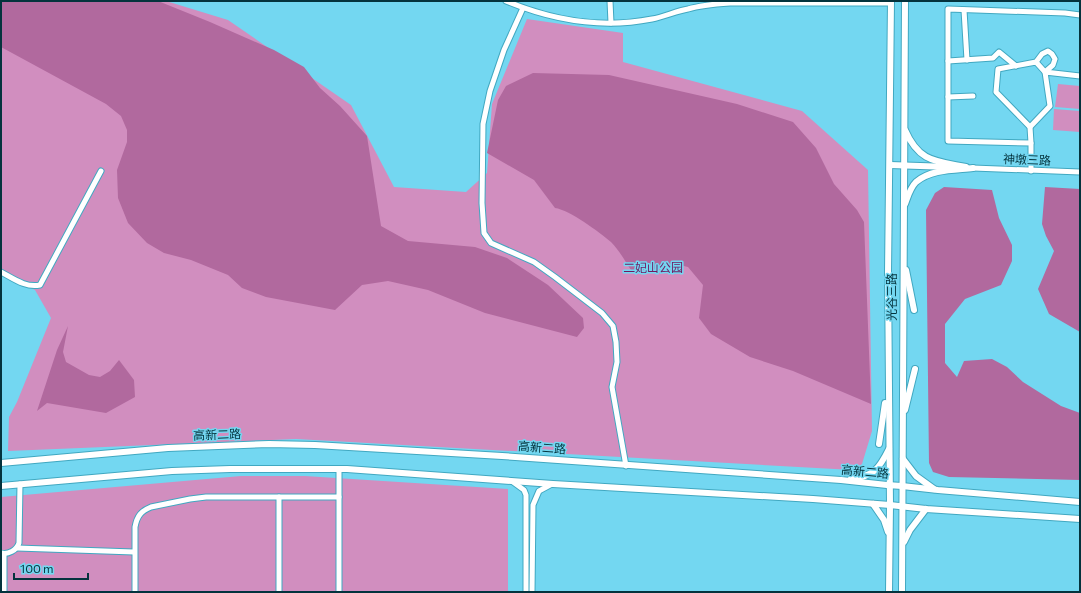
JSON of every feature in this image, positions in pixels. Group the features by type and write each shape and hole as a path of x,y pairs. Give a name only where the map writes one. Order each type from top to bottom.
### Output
{"main road":[{"name":"光谷三路","path":"902,592 904,506 902,486 905,1"},
{"name":"光谷三路","path":"889,592 890,485 888,273 891,2"},
{"path":"904,127 909,141 920,153 932,161 973,168"},
{"path":"890,165 973,168"},
{"path":"903,208 910,191 916,182 929,174 973,168"},
{"path":"903,256 914,310"},
{"path":"903,422 915,369"},
{"path":"879,444 888,384"},
{"name":"高新二路","path":"1,463 168,448 269,444 339,446 841,480 1080,502"},
{"path":"841,480 862,478 871,474 879,467 889,447"},
{"path":"903,459 919,479 930,487 938,490"},
{"path":"1,486 172,471 230,469 339,469 890,505 926,510 1080,519"},
{"path":"872,504 884,520 889,535"},
{"path":"903,543 910,530 926,510"}],"street":[{"path":"506,1 553,17 588,23 611,23 653,19 709,4 730,2 891,2"},
{"path":"610,1 611,23"},
{"path":"523,8 504,50 490,91 483,124 482,203 484,233 491,243 534,262 555,277 602,313 613,326 616,342 617,362 612,387 626,466"},
{"path":"1031,143 948,141 948,10 1080,14"},
{"path":"964,10 967,60"},
{"path":"1031,170 1030,127 996,92 998,68 1036,62 1042,54 1048,51 1052,54 1055,60 1053,65 1045,72"},
{"path":"948,61 993,58 999,52 1016,66"},
{"path":"1030,127 1050,106 1045,72 1036,62"},
{"path":"1045,72 1080,76"},
{"path":"948,97 973,96"},
{"name":"神墩三路","path":"973,168 1080,172"},
{"path":"1,272 32,287 40,285 101,171"},
{"path":"339,469 339,592"},
{"path":"508,480 518,484 524,490 526,495 526,592"},
{"path":"17,548 19,543 20,484"},
{"path":"532,592 533,505 539,491 553,484"},
{"path":"135,592 134,552 136,519 140,513 151,507 206,497 338,497"},
{"path":"279,497 279,592"},
{"path":"4,592 3,553 17,548 134,552"}],"green space":[{"name":"二妃山公园","path":"1,1 166,1 228,20 351,105 394,187 466,192 487,173 492,104 527,19 623,33 623,62 802,111 868,170 872,431 862,464 853,470 296,439 8,451 9,417 17,402 51,318 35,290 1,274"},
{"path":"1,1 158,1 274,50 304,67 320,88 340,106 367,136 381,226 408,241 475,247 507,258 548,285 583,318 584,328 577,337 485,313 428,290 388,281 362,285 335,310 266,297 242,288 228,275 191,260 164,253 147,243 128,223 118,198 117,170 127,142 127,130 121,116 106,104 1,47"},
{"path":"533,73 609,75 737,104 793,122 816,148 834,184 857,210 864,222 871,404 793,371 750,357 711,334 699,318 703,285 688,267 672,263 654,270 631,270 611,242 576,217 555,208 534,180 487,153 498,100 506,86"},
{"path":"1058,84 1080,86 1080,109 1055,107"},
{"path":"1054,109 1080,111 1080,132 1053,130"},
{"path":"944,187 992,190 999,218 1012,245 1012,261 1001,285 965,299 945,324 945,363 957,377 964,361 992,359 1007,367 1023,382 1061,406 1080,413 1080,480 949,477 933,472 929,463 926,210 935,193"},
{"path":"1045,187 1080,189 1080,332 1049,314 1038,289 1054,251 1046,236 1042,224"},
{"path":"68,326 63,352 66,362 89,375 100,377 110,371 119,360 134,380 135,397 106,413 47,403 37,411 57,350"},
{"path":"241,476 305,476 508,489 508,592 1,592 1,497"}]}
